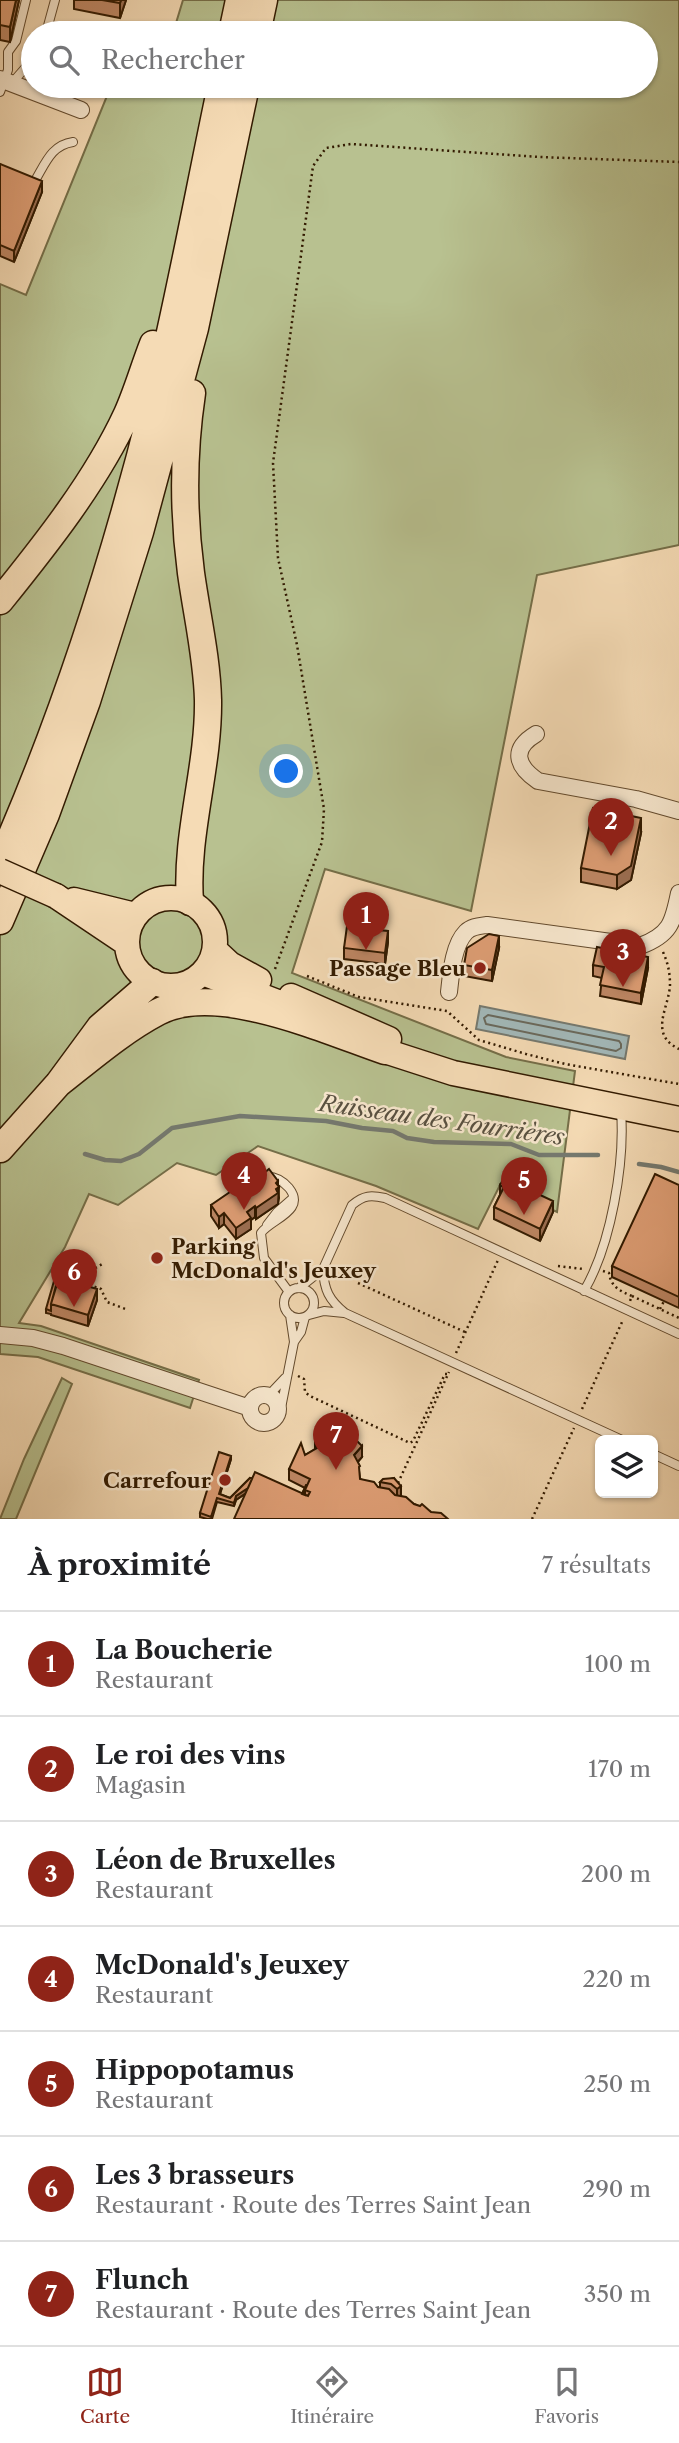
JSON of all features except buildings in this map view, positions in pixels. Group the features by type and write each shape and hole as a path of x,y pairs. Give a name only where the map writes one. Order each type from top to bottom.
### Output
{"highway":[{"path":"235,21 239,0"},
{"path":"260,21 264,0"},
{"path":"0,862 63,703 112,553 155,398 219,98"},
{"path":"0,921 46,814 116,614 195,328 243,98"},
{"path":"0,600 67,513 121,426 182,274"},
{"path":"190,902 189,866 208,737 205,659 191,573 185,501 184,464 195,328"},
{"path":"0,1149 58,1084 100,1027 152,982"},
{"path":"58,1084 117,1038 161,1011 200,1002 237,1003 385,1051"}],"main road":[{"path":"0,871 56,896 126,943"},
{"path":"56,896 135,915"},
{"path":"178,898 190,902 203,911 211,924 215,950 209,965 192,981 179,986 152,982 139,973 130,959 126,943 127,933 135,915 155,900 178,898"},
{"path":"215,950 230,964 269,985 329,1015 392,1041 529,1077 679,1108"},
{"path":"203,973 320,1019 385,1051 453,1073 679,1119"}],"street":[{"path":"4,84 21,90"},
{"path":"45,98 81,110"},
{"path":"536,734 526,740 519,749 519,760 526,773 538,781 636,799 679,811"},
{"path":"449,992 451,972 460,941 466,931 474,926 487,925 640,946 658,939 669,928 679,893"},
{"path":"0,1335 33,1338 63,1346 250,1408 256,1421 264,1423 274,1418 273,1401 257,1397 250,1408"}],"lane":[{"path":"4,84 8,70 4,51 16,41 26,0"},
{"path":"49,21 55,0"},
{"path":"4,84 21,69"},
{"path":"36,179 54,149 73,142"},
{"path":"584,1291 596,1270 607,1234 617,1178 622,1131 621,1107"},
{"path":"253,1183 261,1177 273,1177 290,1190 293,1198 288,1213 265,1227 261,1233 264,1258 289,1292"},
{"path":"294,1342 290,1315 284,1303 289,1292 299,1288 323,1269 352,1205 360,1198 371,1195 385,1198 679,1334"},
{"path":"323,1269 324,1288 333,1303 345,1313 611,1435"},
{"path":"286,1375 273,1401 282,1403 294,1342 314,1307 314,1298 308,1290 299,1288"},
{"path":"290,1315 297,1318 324,1311 345,1313"},
{"path":"658,1456 679,1466"}],"path":[{"path":"269,985 322,842 324,809 297,645 278,558 273,463 313,166 326,148 351,144 539,157 679,162"},
{"path":"658,939 669,965 670,976 662,1020 664,1036 671,1045 679,1049"},
{"path":"307,976 359,997 447,1011 479,1040 526,1054 565,1064 679,1084"},
{"path":"71,1286 76,1279 104,1263"},
{"path":"549,1265 609,1273 613,1284 679,1318"},
{"path":"76,1279 101,1289 107,1303 128,1310"},
{"path":"358,1283 465,1332"},
{"path":"637,1298 642,1290"},
{"path":"532,1519 632,1296"},
{"path":"660,1309 664,1301"},
{"path":"286,1375 304,1379 305,1392 310,1396 410,1443 445,1374 449,1374"},
{"path":"563,1426 582,1434"}],"green space":[{"path":"183,0 679,0 679,545 537,575 471,911 325,869 292,973 506,1057 575,1071 557,1212 500,1185 478,1229 376,1186 258,1146 216,1175 177,1163 118,1205 89,1194 65,1247 19,1323 41,1326 199,1380 190,1408 38,1357 0,1354 0,284 26,295 106,98 658,98 658,21 177,21"},
{"path":"62,1378 72,1384 16,1519 0,1519 24,1459"}],"water":[{"path":"480,1006 629,1036 625,1059 476,1029"}],"waterway":[{"name":"Ruisseau des Fourrières","path":"85,1154 121,1161 139,1154 172,1128 240,1116 326,1121 393,1131 407,1138 434,1142 511,1144 539,1155 598,1155"},
{"name":"Ruisseau des Fourrières","path":"639,1164 679,1172"}],"place":[{"name":"Le roi des vins","path":"611,856"},
{"name":"La Boucherie","path":"366,950"},
{"name":"Passage Bleu","path":"480,968"},
{"name":"Léon de Bruxelles","path":"623,987"},
{"name":"McDonald's Jeuxey","path":"244,1210"},
{"name":"Hippopotamus","path":"524,1215"},
{"name":"Parking McDonald's Jeuxey","path":"157,1258"},
{"name":"Les 3 brasseurs","path":"74,1307"},
{"name":"Flunch","path":"336,1470"},
{"name":"Carrefour","path":"225,1480"}]}
